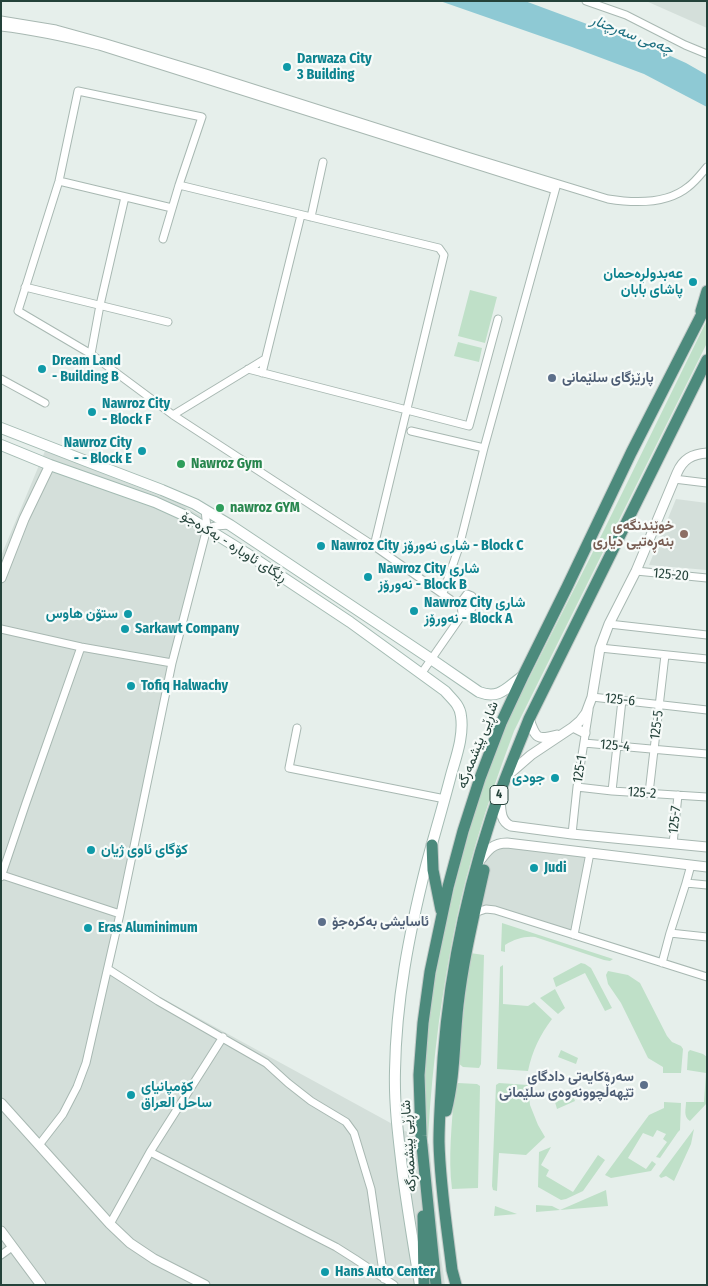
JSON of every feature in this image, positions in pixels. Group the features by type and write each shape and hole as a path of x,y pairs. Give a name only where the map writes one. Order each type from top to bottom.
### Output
{"highway":[{"path":"696,324 707,291"},
{"name":"شاڕێی پێشمەرگە","path":"436,1285 421,1136 420,1075 423,1023 430,972 462,831 501,723 635,444 707,304"},
{"name":"4","path":"456,1285 452,1270 440,1170 439,1140 444,1049 449,1004 464,921 478,862 504,780 530,719 707,360"},
{"path":"439,1140 448,1103 458,1003 474,913 488,850 492,817"},
{"path":"432,845 433,870 440,902 441,918"},
{"path":"421,1136 424,1285"}],"main road":[{"path":"1,428 162,490 205,510 431,659 474,690 488,695 498,694 523,676"},
{"name":"ڕێگای ئاوبارە - بەکرەجۆ","path":"1,445 50,465 155,502 188,517 228,541 350,622 445,691 459,708 462,722 460,743 412,927 399,1004 395,1073 398,1133 411,1235 420,1285"},
{"path":"188,517 193,512 194,504"},
{"path":"228,541 233,527"}],"street":[{"path":"586,1 626,15 707,54"},
{"path":"1,20 56,29 103,42 206,73 556,187"},
{"path":"1,27 99,46 556,187 608,199 636,202 671,196 690,186 707,167"},
{"path":"163,239 202,117 78,91 59,181 18,311 91,354 173,415 374,546 455,603 461,605"},
{"path":"311,217 323,162"},
{"path":"59,181 172,208"},
{"path":"179,185 439,248 444,256 374,546"},
{"path":"443,593 459,547 484,448 556,187"},
{"path":"91,354 100,305 125,197"},
{"path":"262,373 301,215"},
{"path":"25,287 168,322"},
{"path":"248,369 470,426 498,319"},
{"path":"173,415 266,359"},
{"path":"1,379 44,403"},
{"path":"411,431 484,448"},
{"path":"504,780 531,755 580,721 591,701 600,648 609,624 636,571 679,468 687,459 695,455 707,453"},
{"path":"1,578 24,519 50,465"},
{"path":"674,479 707,483"},
{"path":"39,1145 63,1114 83,1074 120,914 172,663 207,528 205,510"},
{"path":"207,528 216,526 233,527"},
{"name":"125-20","path":"636,571 707,578"},
{"path":"421,674 462,615 469,612 472,608 470,595 462,600 462,615"},
{"path":"609,624 706,635 707,629"},
{"path":"1,630 81,647 172,663"},
{"path":"81,647 2,876 120,914"},
{"path":"600,648 707,659"},
{"name":"125-5","path":"649,794 665,656"},
{"path":"612,791 622,700"},
{"name":"125-6","path":"591,701 622,700 707,710"},
{"name":"125-1","path":"572,834 577,787 591,701"},
{"path":"530,719 533,732 541,738 565,732"},
{"path":"573,727 585,733"},
{"path":"297,728 289,768 445,799"},
{"name":"125-4","path":"584,743 707,754"},
{"name":"125-2","path":"577,787 707,797"},
{"path":"500,795 503,818 508,824 513,826 572,834 707,847"},
{"name":"125-7","path":"673,844 678,796"},
{"path":"553,848 556,832"},
{"path":"478,862 488,850 501,843 707,867"},
{"path":"574,935 590,852"},
{"path":"662,963 691,865"},
{"path":"686,883 707,885"},
{"path":"474,913 495,910 707,977"},
{"path":"670,933 707,937"},
{"path":"108,969 266,1063 311,1101 346,1122 354,1133 371,1189 384,1279"},
{"path":"110,1224 150,1152 223,1037"},
{"path":"1,1103 110,1224 130,1243 154,1260 205,1285"},
{"path":"150,1152 336,1247 394,1285"},
{"path":"1,1231 8,1250 41,1285"},
{"path":"1,1238 8,1250 36,1285"}],"shaded area":[{"path":"646,1 707,1 707,28"},
{"path":"45,451 179,503 210,521 178,640 109,969 429,1144 445,1285 1,1285 1,556"},
{"name":"خوێندنگەی بنەڕەتیی دیاری","path":"676,499 707,503 707,570 649,565"},
{"path":"493,846 590,853 574,935 495,910 475,911 488,850"}],"green space":[{"path":"470,290 497,297 485,343 458,336"},
{"path":"707,320 707,343 514,731 497,779 471,861 452,940 439,1021 428,1138 426,1138 424,1070 434,986 458,874 486,777 514,708"},
{"path":"458,342 482,348 479,362 454,356"},
{"path":"502,923 613,959 610,961 604,960 535,937 516,940 505,945 505,952 501,951"},
{"path":"470,953 484,955 481,1064 479,1068 463,1067 458,1063"},
{"path":"581,963 591,968 612,1008 605,1011 585,973 556,987 553,978"},
{"path":"503,965 503,1004 528,1006 534,1002 552,1019 537,1044 528,1071 497,1069 500,967"},
{"path":"608,971 628,975 640,983 667,1036 672,1042 683,1049 681,1073 663,1073 663,1067 648,1058 621,1003 608,984 606,975"},
{"path":"555,989 565,1008 558,1014 540,998"},
{"path":"561,1050 578,1058 576,1064 558,1057"},
{"path":"690,1050 707,1057 707,1103 690,1121 686,1115 686,1102 704,1102 706,1073 687,1070 688,1052"},
{"path":"458,1083 477,1084 480,1086 478,1188 452,1189 451,1141 454,1093 455,1086"},
{"path":"499,1083 528,1085 530,1105 545,1137 526,1155 499,1153 497,1191 493,1190 492,1186 496,1085"},
{"path":"573,1096 575,1101 557,1109 555,1102"},
{"path":"664,1102 681,1103 680,1130 660,1158 656,1157 667,1142 663,1139 666,1134 657,1130 653,1137 643,1133 628,1158 646,1169 652,1161 656,1164 651,1171 611,1178 605,1175 649,1115 664,1108"},
{"path":"694,1129 691,1144 674,1181 666,1176 661,1178 659,1176"},
{"path":"551,1147 541,1165 549,1170 546,1176 573,1192 598,1155 605,1160 583,1191 561,1200 538,1187 539,1152"},
{"path":"606,1190 608,1206 560,1210"},
{"path":"536,1205 552,1206 560,1210 536,1212"},
{"path":"495,1206 517,1214 494,1216"}],"water":[{"path":"440,1 525,1 657,50 707,75 707,107 644,74"}],"place":[{"name":"Darwaza City 3 Building","path":"287,67"},
{"name":"عەبدولڕەحمان پاشای بابان","path":"693,282"},
{"name":"Dream Land - Building B","path":"42,369"},
{"name":"پارێزگای سلێمانی","path":"552,378"},
{"name":"Nawroz City - Block F","path":"92,412"},
{"name":"Nawroz City - - Block E","path":"142,451"},
{"name":"Nawroz Gym","path":"181,464"},
{"name":"nawroz GYM","path":"220,508"},
{"name":"خوێندنگەی بنەڕەتیی دیاری","path":"684,534"},
{"name":"Nawroz City شاری نەورۆز - Block C","path":"321,546"},
{"name":"Nawroz City شاری نەورۆز - Block B","path":"368,577"},
{"name":"Nawroz City شاری نەورۆز - Block A","path":"414,611"},
{"name":"ستۆن هاوس","path":"128,614"},
{"name":"Sarkawt Company","path":"125,629"},
{"name":"Tofiq Halwachy","path":"131,686"},
{"name":"جودی","path":"555,778"},
{"name":"کۆگای ئاوی ژیان","path":"91,850"},
{"name":"Judi","path":"534,868"},
{"name":"ئاسایشی بەکرەجۆ","path":"322,922"},
{"name":"Eras Aluminimum","path":"88,928"},
{"name":"سەرۆکایەتی دادگای تێهەڵچوونەوەی سلێمانی","path":"644,1085"},
{"name":"کۆمپانیای ساحل العراق","path":"131,1095"},
{"name":"Hans Auto Center","path":"325,1272"}],"water label":[{"name":"چەمی سەرچنار","path":"632,35"}]}
